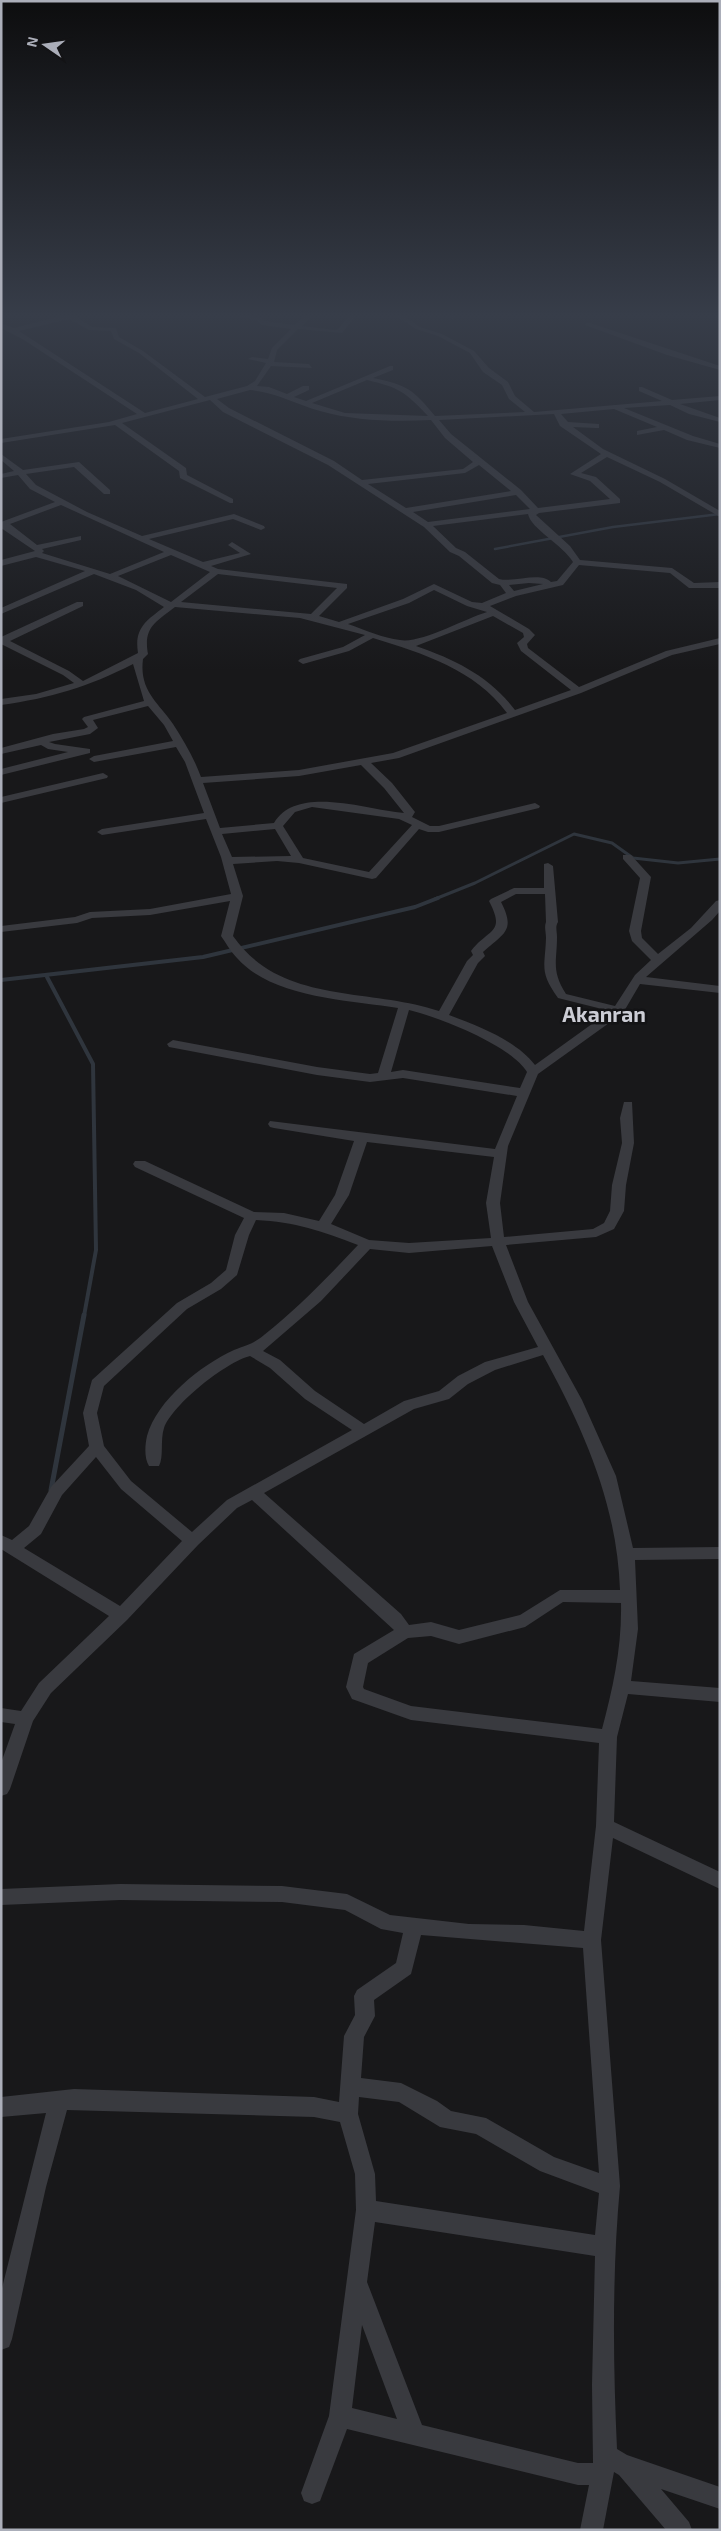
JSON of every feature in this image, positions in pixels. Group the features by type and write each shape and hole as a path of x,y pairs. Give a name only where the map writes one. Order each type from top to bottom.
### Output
{"street":[{"path":"1,441 43,434"},
{"path":"133,434 183,470 183,476 230,501"},
{"path":"273,434 300,447 308,453 322,458 361,482 427,526 453,550 462,554 495,579 495,582 529,580 560,583"},
{"path":"447,434 534,505 535,512"},
{"path":"575,434 607,454 700,501 720,515"},
{"path":"682,434 720,446"},
{"path":"427,526 470,518 535,512 617,501 593,479 574,474 607,454"},
{"path":"1,456 20,472 33,487 84,514 209,568 344,586 314,616"},
{"path":"361,482 465,471 477,463 477,460"},
{"path":"1,476 76,464 107,492"},
{"path":"404,511 518,492"},
{"path":"62,502 14,519 4,525 36,551 109,577 156,596 170,605 301,615 341,624 457,664 488,686 505,702 512,713"},
{"path":"535,512 531,515 536,523 560,540 574,555 577,562"},
{"path":"142,538 234,516 261,528"},
{"path":"1,564 78,538"},
{"path":"1,702 37,697 81,684 108,675 138,658 143,654 141,643 146,625 209,568 247,554 232,545"},
{"path":"109,577 170,552"},
{"path":"483,606 512,594 535,590 540,586 560,583 577,562"},
{"path":"577,562 672,571 692,586 720,585"},
{"path":"1,611 91,572"},
{"path":"503,583 512,594"},
{"path":"341,624 406,601 434,587 470,604 483,606 526,632 530,635 522,643 524,649 578,691"},
{"path":"2,641 80,604"},
{"path":"394,641 418,643 467,621 492,613"},
{"path":"303,661 346,648 372,635"},
{"path":"2,641 66,673 81,684"},
{"path":"196,780 300,773 396,756 578,691 669,653 720,641"},
{"path":"138,658 137,668 149,703 168,724 190,762 218,832 237,896 227,936 244,962 255,971 270,978 320,992 404,1005 443,1015 500,1043 528,1061 533,1072"},
{"path":"30,746 53,737 87,732 93,728 87,719 149,703"},
{"path":"1,751 42,742 52,747 86,752 1,772"},
{"path":"94,760 179,743"},
{"path":"278,826 281,819 301,804 407,816 410,812 406,807 382,778 363,762"},
{"path":"1,800 103,776"},
{"path":"402,816 428,828 439,829 535,806"},
{"path":"104,828 169,823 210,814"},
{"path":"227,861 277,858 299,860 372,876 418,824"},
{"path":"218,832 278,826"},
{"path":"278,826 299,860"},
{"path":"627,857 646,877 635,931 636,939 656,959"},
{"path":"548,866 552,922 550,926 552,932 550,975 562,996 619,1010"},
{"path":"443,1015 474,961 479,956 477,951 481,945 501,929 503,917 495,901 514,891 549,891"},
{"path":"1,930 31,927 47,922 77,920 90,915 150,912 237,896"},
{"path":"591,2530 604,2465 603,2386 606,2226 610,2186 592,1940 605,1826 608,1737 622,1687 630,1629 627,1554 608,1476 575,1400 539,1338 521,1302 498,1243 493,1203 502,1146 533,1072 619,1010 623,999 656,959 710,917 720,904"},
{"path":"638,980 720,990"},
{"path":"384,1075 404,1005"},
{"path":"173,1044 317,1072 370,1078 403,1074 525,1093"},
{"path":"140,1164 252,1216 284,1217 324,1226 367,1244 409,1248 498,1243 596,1233 609,1226 617,1211 619,1185 628,1143 626,1118 628,1105"},
{"path":"274,1124 500,1154"},
{"path":"324,1226 342,1195 362,1137"},
{"path":"192,1541 126,1485 97,1447 90,1413 97,1384 182,1306 216,1286 232,1272 242,1235 252,1216"},
{"path":"154,1462 151,1446 157,1423 167,1407 184,1390 238,1354 252,1351 301,1312 367,1244"},
{"path":"1,1789 25,1719 45,1688 121,1615 192,1541 232,1504 409,1405 444,1396 464,1380 490,1366 547,1349"},
{"path":"252,1351 275,1364 310,1396 362,1430"},
{"path":"7,1545 35,1530 56,1491 97,1447"},
{"path":"253,1492 395,1619 405,1632"},
{"path":"7,1545 121,1615"},
{"path":"627,1554 720,1553"},
{"path":"608,1737 412,1713 358,1694 354,1687 360,1659 405,1632 431,1630 459,1637 525,1620 560,1596 629,1597"},
{"path":"622,1687 720,1695"},
{"path":"1,1715 25,1719"},
{"path":"605,1826 720,1881"},
{"path":"1,1897 120,1892 282,1894 347,1902 388,1923 470,1932 524,1933 592,1940"},
{"path":"312,2493 340,2416 366,2210 365,2174 348,2114 352,2086 354,2036 364,2016 364,1996 404,1968 414,1926"},
{"path":"352,2086 400,2093 430,2108 446,2120 478,2125 547,2164 583,2179 610,2186"},
{"path":"1,2107 74,2099 314,2107 348,2114"},
{"path":"1,2339 36,2187 59,2102"},
{"path":"366,2210 606,2247"},
{"path":"357,2282 414,2434"},
{"path":"340,2416 578,2474 604,2465 626,2466 720,2498"},
{"path":"626,2466 681,2530"}],"waterway":[{"path":"495,549 613,527 720,514"},
{"path":"435,899 475,883 574,834 612,843 633,858 678,863 720,859"},
{"path":"1,980 203,957 415,907 438,898"},
{"path":"47,977 93,1064 96,1250 84,1316"},
{"path":"51,1490 84,1315"}],"district":[{"name":"Akanran","path":"604,1013"}]}
